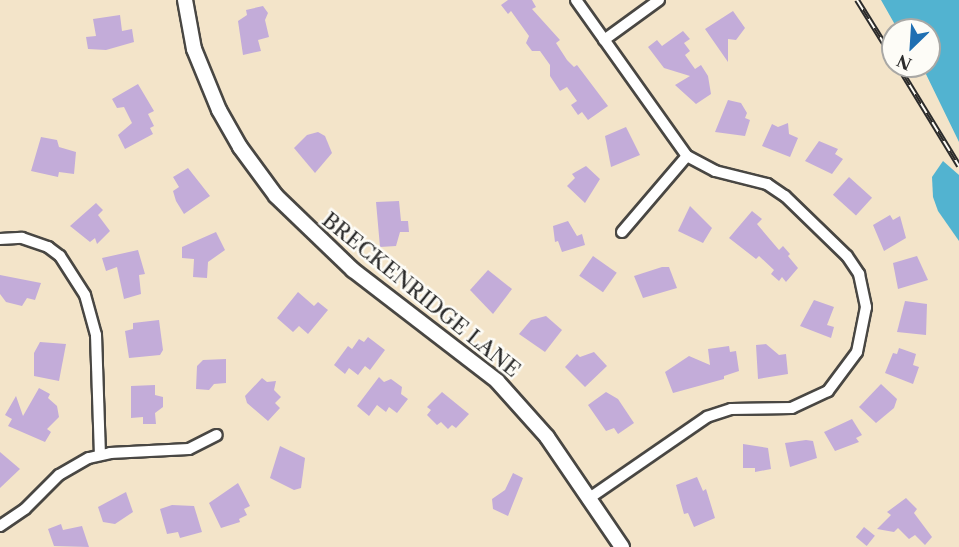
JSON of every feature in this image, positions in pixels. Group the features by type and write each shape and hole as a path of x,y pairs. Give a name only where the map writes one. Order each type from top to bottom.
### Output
{"street":[{"name":"BRECKENRIDGE LANE","path":"185,0 194,49 219,110 240,147 276,196 353,270 497,381 547,437 622,547"},
{"path":"576,0 687,156 715,171 767,184 839,246 854,265 865,296 862,341 845,372 816,398 792,408 731,410 707,417 588,499"},
{"path":"604,40 659,0"},
{"path":"622,232 687,156"},
{"path":"0,238 22,238 48,247 65,263 85,295 96,335 100,454"},
{"path":"0,526 25,509 59,475 100,454 189,449 217,435"}],"water":[{"path":"881,0 959,0 959,142 928,78 941,78 941,18 891,18"},
{"path":"943,161 959,175 959,241 938,211 933,197 932,177"}],"building":[{"path":"508,0 532,0 536,7 532,9 560,40 556,43 567,60 574,67 577,65 608,106 588,120 582,112 578,115 571,105 577,101 567,87 560,91 550,76 550,65 540,51 532,51 526,43 529,36 511,11 508,14 501,5"},
{"path":"263,6 268,13 265,20 269,37 258,40 261,51 243,55 238,21 247,15 246,10"},
{"path":"733,11 745,28 736,40 728,39 728,62 705,29"},
{"path":"120,15 122,31 132,29 134,42 106,50 88,49 86,37 96,36 93,19"},
{"path":"683,31 690,39 684,43 690,51 685,55 695,69 701,65 708,76 711,94 696,104 675,85 690,76 664,68 648,47 657,40 662,46"},
{"path":"138,84 154,111 148,114 154,126 150,128 153,134 125,149 118,135 132,123 124,107 117,108 112,99"},
{"path":"728,100 741,103 747,113 745,118 750,120 745,136 715,132"},
{"path":"788,123 789,134 798,138 790,157 762,146 772,124 778,127"},
{"path":"626,127 640,155 611,167 605,136"},
{"path":"318,132 325,136 332,153 315,173 294,148 307,135"},
{"path":"41,137 57,140 59,147 76,152 74,174 59,172 58,177 31,171"},
{"path":"819,141 838,149 835,154 843,159 832,174 805,161"},
{"path":"586,166 600,179 585,203 567,186 575,178 572,174"},
{"path":"188,168 210,196 184,214 173,191 179,187 173,177"},
{"path":"849,177 872,198 856,216 833,195"},
{"path":"399,201 401,221 408,221 409,232 400,232 396,246 380,247 376,202"},
{"path":"96,203 103,210 98,215 110,231 97,244 95,238 90,242 70,226"},
{"path":"690,206 712,228 703,243 678,231"},
{"path":"752,211 762,219 757,224 779,250 783,246 798,268 786,282 782,277 779,281 771,274 774,270 759,256 756,259 729,238"},
{"path":"890,215 893,220 900,216 906,238 884,251 873,225"},
{"path":"568,221 577,236 582,234 585,245 562,252 558,241 555,242 553,226"},
{"path":"216,232 225,250 208,262 207,278 193,277 194,259 182,258 182,247"},
{"path":"138,250 145,274 139,275 141,294 124,299 117,267 106,271 102,258"},
{"path":"593,256 617,273 603,292 579,276"},
{"path":"917,256 928,280 898,289 893,263"},
{"path":"669,267 677,288 643,298 634,276"},
{"path":"488,270 512,289 493,314 470,290"},
{"path":"0,275 41,283 35,300 27,298 22,306 6,302 0,294"},
{"path":"298,292 314,306 318,302 328,310 308,334 299,326 293,332 277,318"},
{"path":"814,300 834,307 827,325 834,327 831,338 800,326"},
{"path":"905,301 927,304 926,335 897,332"},
{"path":"546,316 562,330 545,352 519,334 531,320"},
{"path":"159,320 163,350 160,355 129,358 125,331 133,329 133,323"},
{"path":"368,337 385,350 370,370 365,366 358,375 349,368 345,374 334,365 348,346 352,349 359,339 364,342"},
{"path":"40,342 66,344 59,381 34,376 34,353"},
{"path":"766,344 779,355 786,354 788,374 758,379 756,345"},
{"path":"729,346 730,352 736,351 739,371 724,376 724,379 673,393 665,372 689,356 710,365 708,349"},
{"path":"899,348 916,354 913,365 919,367 913,384 885,373 893,353 897,354"},
{"path":"594,352 607,366 585,387 565,367 577,354 580,357"},
{"path":"226,359 226,383 214,384 209,390 196,389 197,366 203,360"},
{"path":"379,377 384,382 391,379 402,387 401,394 408,399 397,413 389,407 386,412 377,405 369,416 357,406"},
{"path":"262,378 267,382 276,381 274,390 281,397 275,403 280,408 268,421 247,403 245,396"},
{"path":"881,384 897,399 894,408 876,423 859,407"},
{"path":"155,385 155,395 163,397 163,407 155,413 156,424 143,424 143,417 131,418 131,386"},
{"path":"39,388 50,394 48,398 57,406 59,417 47,429 51,432 45,442 8,426 12,419 5,415 16,396 23,416"},
{"path":"442,392 469,414 456,428 452,425 448,429 441,422 437,425 427,415 431,410 427,407"},
{"path":"606,392 618,399 634,423 618,434 614,428 606,431 588,405"},
{"path":"852,419 862,435 856,438 859,442 835,451 824,432"},
{"path":"813,441 817,458 790,467 785,443"},
{"path":"743,444 768,448 771,469 755,472 755,468 743,468"},
{"path":"280,446 305,458 301,488 294,490 270,478"},
{"path":"0,452 20,469 0,488"},
{"path":"513,473 523,478 508,516 493,509 492,499 505,490"},
{"path":"697,477 703,491 706,489 715,518 694,527 688,513 684,514 676,485"},
{"path":"238,483 250,506 244,509 247,515 239,519 240,522 221,528 209,503"},
{"path":"126,492 133,512 115,524 103,522 98,507"},
{"path":"906,498 917,509 914,513 932,537 925,545 915,535 909,539 898,528 894,532 877,529 891,515 887,512"},
{"path":"172,505 194,506 202,532 180,538 178,532 167,534 160,509"},
{"path":"61,524 63,530 82,526 89,547 54,546 48,529"},
{"path":"864,527 875,536 867,546 856,537"}],"railway":[{"path":"857,0 881,39"},
{"path":"905,78 959,166"}]}
